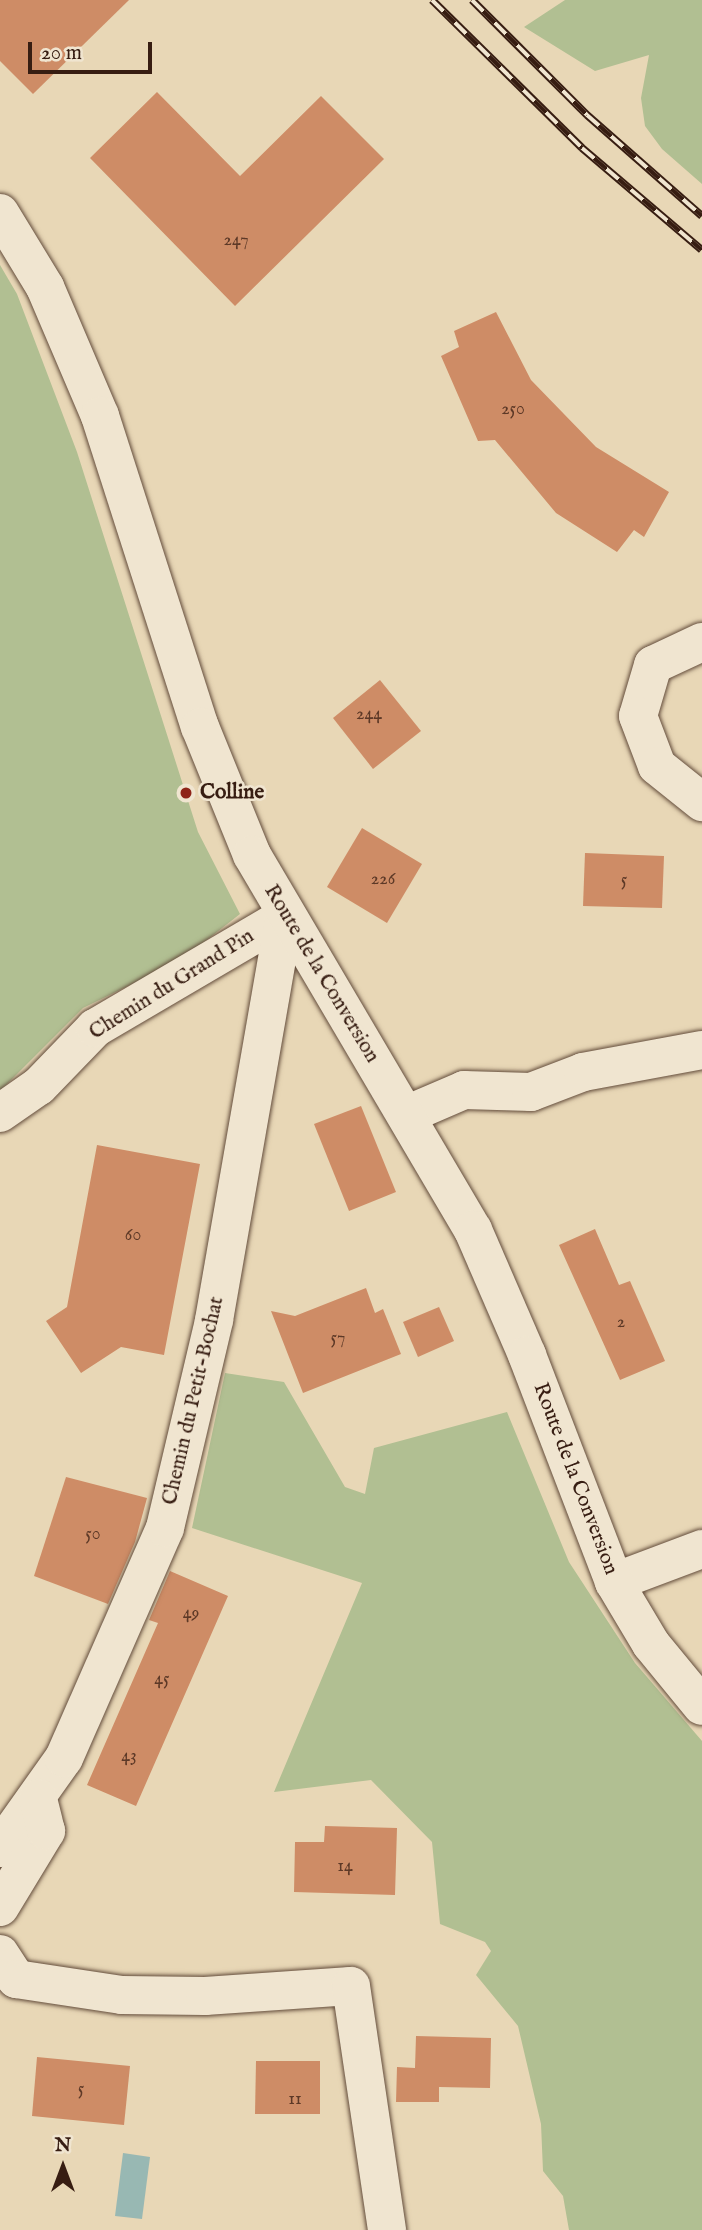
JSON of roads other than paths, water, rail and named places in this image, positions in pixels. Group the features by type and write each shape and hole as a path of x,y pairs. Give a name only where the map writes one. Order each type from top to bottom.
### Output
{"street":[{"name":"Route de la Conversion","path":"0,213 44,287 100,416 220,784 284,916 473,1230 527,1355 614,1583 651,1644 702,1706"},
{"path":"702,642 653,665 638,716 641,734 657,766 702,802"},
{"name":"Chemin du Grand Pin","path":"0,1114 39,1086 95,1028 284,916"},
{"name":"Chemin du Petit-Bochat","path":"0,1849 64,1758 165,1528 214,1320 284,916"},
{"path":"406,1115 464,1090 531,1092 583,1072 702,1051"},
{"path":"614,1583 702,1549"},
{"path":"0,1907 46,1831 38,1798"},
{"path":"0,1954 16,1979 122,1995 205,1996 351,1986 387,2230"}],"water":[{"path":"123,2153 150,2157 142,2219 115,2216"}],"railway":[{"path":"432,0 582,148 702,250"},
{"path":"472,0 587,115 702,216"}],"place":[{"name":"Colline","path":"186,793"}]}
